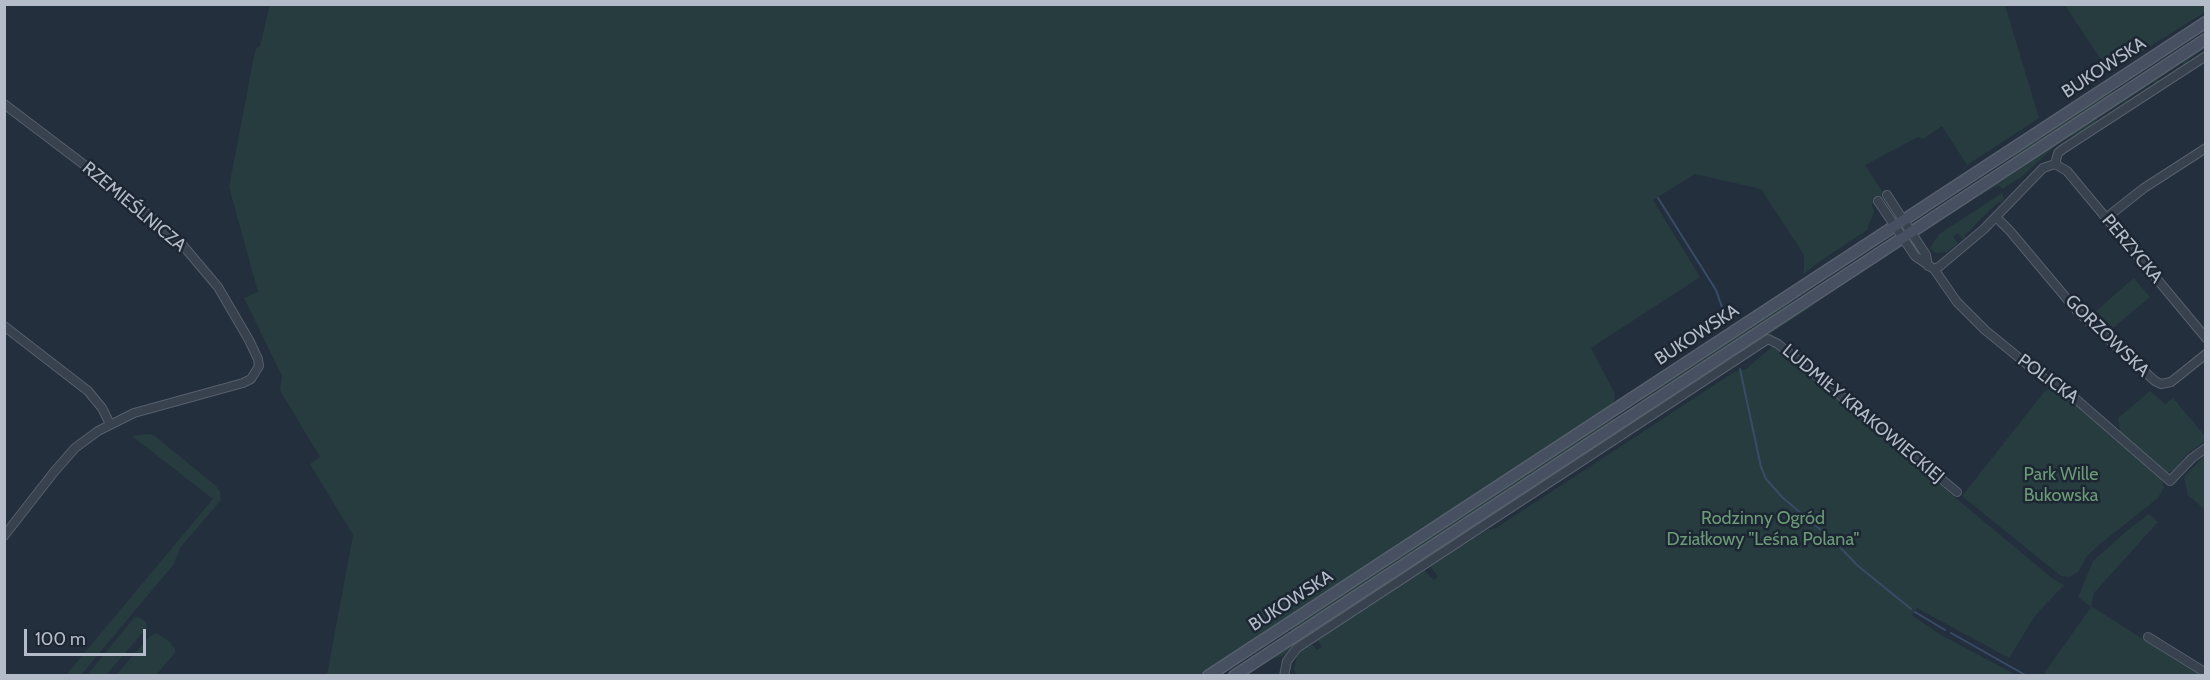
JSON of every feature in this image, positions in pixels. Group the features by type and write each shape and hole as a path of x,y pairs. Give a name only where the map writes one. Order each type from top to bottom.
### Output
{"main road":[{"name":"BUKOWSKA","path":"1208,675 2205,22"},
{"name":"BUKOWSKA","path":"1234,675 2205,39"}],"street":[{"path":"1931,268 1940,266 1972,241 2043,168 2055,164 2058,153 2205,56"},
{"name":"RZEMIEŚLNICZA","path":"4,104 132,201 180,242 218,288 258,359 257,372 243,383 154,407 110,424 75,448 4,537"},
{"path":"2106,218 2144,188 2205,148"},
{"name":"PERZYCKA","path":"2055,164 2067,171 2205,338"},
{"path":"1887,195 1898,222"},
{"path":"1878,201 1898,222"},
{"name":"GORZOWSKA","path":"1996,217 2078,312 2155,381 2161,384 2171,382 2205,354"},
{"name":"POLICKA","path":"1898,222 1907,234 1919,260 1931,268 1957,302 1985,330 2044,379 2070,393 2170,481 2205,448"},
{"path":"4,326 88,391 102,408 110,424"},
{"name":"LUDMIŁY KRAKOWIECKIEJ","path":"1284,675 1287,661 1297,648 1768,339 1778,344 1957,492"},
{"path":"2148,637 2205,673"}],"green space":[{"path":"270,4 2005,5 2039,118 1967,165 1942,126 1923,139 1918,137 1865,165 1882,191 1891,192 1872,204 1874,212 1867,230 1804,274 1804,255 1761,189 1695,174 1653,200 1700,277 1591,348 1614,392 1613,403 1198,676 327,675 353,535 310,464 320,457 280,390 282,376 244,298 258,292 229,187 254,56 256,49 260,46"},
{"path":"2065,5 2205,5 2205,12 2109,72"},
{"path":"2205,46 2186,64 2182,63 2158,79 2158,83 2152,83 2128,99 2127,103 2122,103 2097,119 2097,123 2054,147 2024,175 2002,189 1999,185 1979,196"},
{"path":"2108,91 2113,93 2013,158 2012,156 2020,149"},
{"path":"2002,193 2004,200 1996,204 1965,235 1964,240 1957,233 1953,237 1958,243 1947,252 1936,253 1929,249 1939,234"},
{"path":"2134,278 2150,297 2113,328 2096,311"},
{"path":"1792,299 1793,301 1777,313 1641,401 1641,397"},
{"path":"1814,305 1295,645 1287,654 1272,660 1281,651 1794,315"},
{"name":"Rodzinny Ogród Działkowy \"Leśna Polana\"","path":"1773,346 2052,578 2064,585 2035,616 2009,658 1917,608 1912,615 1941,635 2016,675 1298,676 1294,670 1298,652 1309,645 1314,646 1317,650 1322,647 1317,639 1424,570 1434,580 1438,576 1430,566 1487,530 1496,528 1734,372 1746,369"},
{"name":"Park Wille Bukowska","path":"2049,389 2062,394 2159,475 2164,487 2158,498 2100,544 2087,556 2078,572 2069,577 2061,576 1962,496 2045,391"},
{"path":"2150,391 2165,404 2173,398 2205,436 2205,441 2187,454 2173,471 2166,473 2120,432 2118,418"},
{"path":"1612,417 1614,420 1292,631 1290,629"},
{"path":"150,434 216,486 220,491 221,500 180,548 174,564 81,675 66,675 213,499 132,436"},
{"path":"2205,455 2205,510 2188,495 2184,477"},
{"path":"2149,514 2158,522 2094,593 2091,606 2199,675 2043,675 2091,607 2078,597 2093,561"},
{"path":"138,617 145,621 147,625 145,630 106,675 87,675 134,618"},
{"path":"156,633 170,642 175,653 156,675 116,675 149,637"}],"waterway":[{"path":"1658,198 1716,290 1723,310"},
{"path":"1740,369 1761,467 1766,479 1782,497 1834,541 1857,565 1911,609"},
{"path":"1915,612 1945,630"},
{"path":"1951,633 2027,676"}]}
